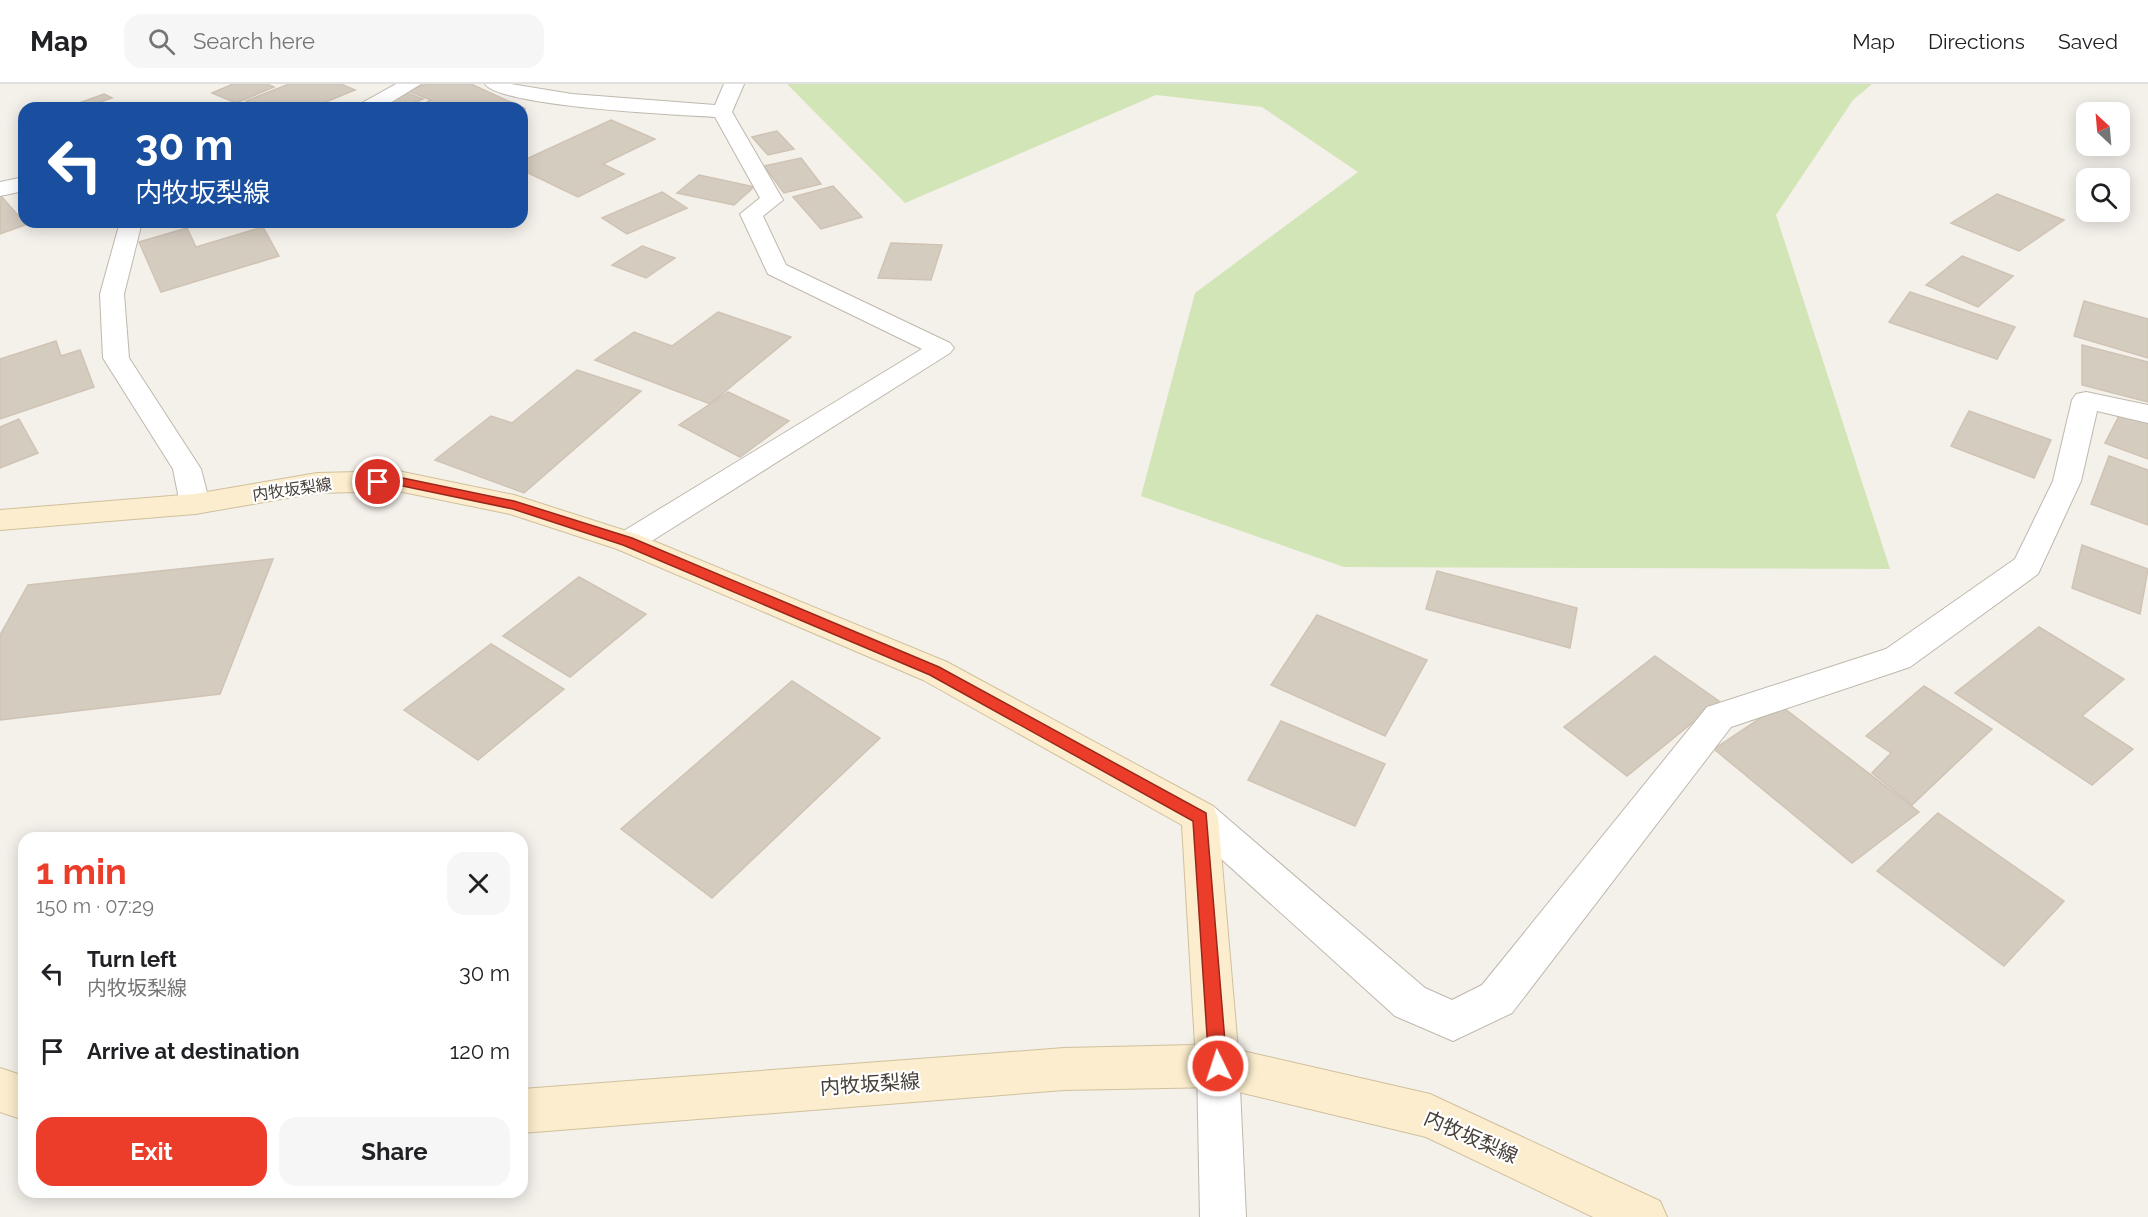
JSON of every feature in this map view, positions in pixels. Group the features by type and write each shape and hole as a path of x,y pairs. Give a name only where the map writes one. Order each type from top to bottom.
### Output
{"main road":[{"name":"内牧坂梨線","path":"0,520 195,504 317,483 398,481 514,505 628,542 934,671 1200,817"},
{"path":"1200,817 1218,1066"},
{"name":"内牧坂梨線","path":"528,1111 1064,1069 1218,1066 1430,1116 1644,1217"},
{"path":"0,1090 18,1096"}],"street":[{"path":"378,102 411,84"},
{"path":"495,84 510,91 572,100 722,112"},
{"path":"722,112 734,84"},
{"path":"628,542 941,348 776,269 751,214 772,200 722,112"},
{"path":"0,189 18,185"},
{"path":"129,228 112,294 116,358 187,469 195,504"},
{"path":"1200,817 1410,1002 1453,1021 1497,999 1719,717 1898,657 1981,599 2027,566 2067,481 2086,400 2148,414"},
{"path":"1218,1066 1223,1217"}],"green space":[{"path":"787,84 1872,84 1853,100 1776,215 1890,569 1344,567 1141,496 1195,293 1358,172 1262,107 1156,95 905,203"}],"building":[{"path":"233,84 267,84 274,87 238,102 212,93"},
{"path":"289,84 341,84 355,90 326,102 246,101"},
{"path":"426,84 471,84 511,102 427,102 431,100 408,91"},
{"path":"407,93 423,99 416,102 387,102"},
{"path":"104,94 112,98 100,102 82,102"},
{"path":"611,120 655,139 603,164 624,174 578,197 528,173 528,158"},
{"path":"777,131 794,149 768,155 752,137"},
{"path":"801,158 821,184 784,193 764,166"},
{"path":"699,175 754,187 734,205 677,193"},
{"path":"833,186 862,217 821,229 793,197"},
{"path":"662,192 687,208 627,234 602,218"},
{"path":"1997,194 2064,220 2019,251 1951,223"},
{"path":"1,196 18,215 18,228 0,234"},
{"path":"187,228 196,247 264,228 279,256 161,292 139,242"},
{"path":"891,243 942,245 931,280 878,278"},
{"path":"642,246 675,258 646,278 612,265"},
{"path":"1962,256 2013,276 1978,307 1926,285"},
{"path":"1910,292 2015,327 1997,359 1889,322"},
{"path":"2084,301 2148,319 2148,358 2074,336"},
{"path":"718,312 791,337 710,404 595,360 634,332 672,346"},
{"path":"56,341 61,356 80,350 94,387 0,419 0,359"},
{"path":"2082,345 2148,362 2148,402 2082,385"},
{"path":"577,370 641,391 524,493 435,460 491,416 512,423"},
{"path":"728,392 789,421 740,457 679,425"},
{"path":"1969,411 2051,440 2034,478 1951,446"},
{"path":"2121,412 2148,422 2148,459 2105,443"},
{"path":"19,419 38,453 0,468 0,427"},
{"path":"2109,456 2148,470 2148,525 2091,504"},
{"path":"2082,545 2148,569 2140,614 2072,588"},
{"path":"273,559 220,694 0,720 0,635 28,585"},
{"path":"1437,571 1577,608 1570,648 1426,609"},
{"path":"579,577 646,614 570,677 503,636"},
{"path":"1317,615 1427,660 1385,736 1271,685"},
{"path":"2039,627 2124,679 2082,716 2133,749 2092,785 1955,693"},
{"path":"491,644 564,689 478,760 404,710"},
{"path":"1655,656 1719,701 1627,776 1564,727"},
{"path":"792,681 880,738 712,898 621,829"},
{"path":"1924,686 1992,729 1912,805 1872,773 1891,753 1866,736"},
{"path":"1780,705 1919,812 1852,863 1714,749"},
{"path":"1281,721 1385,764 1355,826 1248,780"},
{"path":"1938,813 2064,901 2004,966 1877,871"}],"route":[{"path":"378,482 398,481 514,505 628,542 934,671 1200,817 1218,1066"}]}
